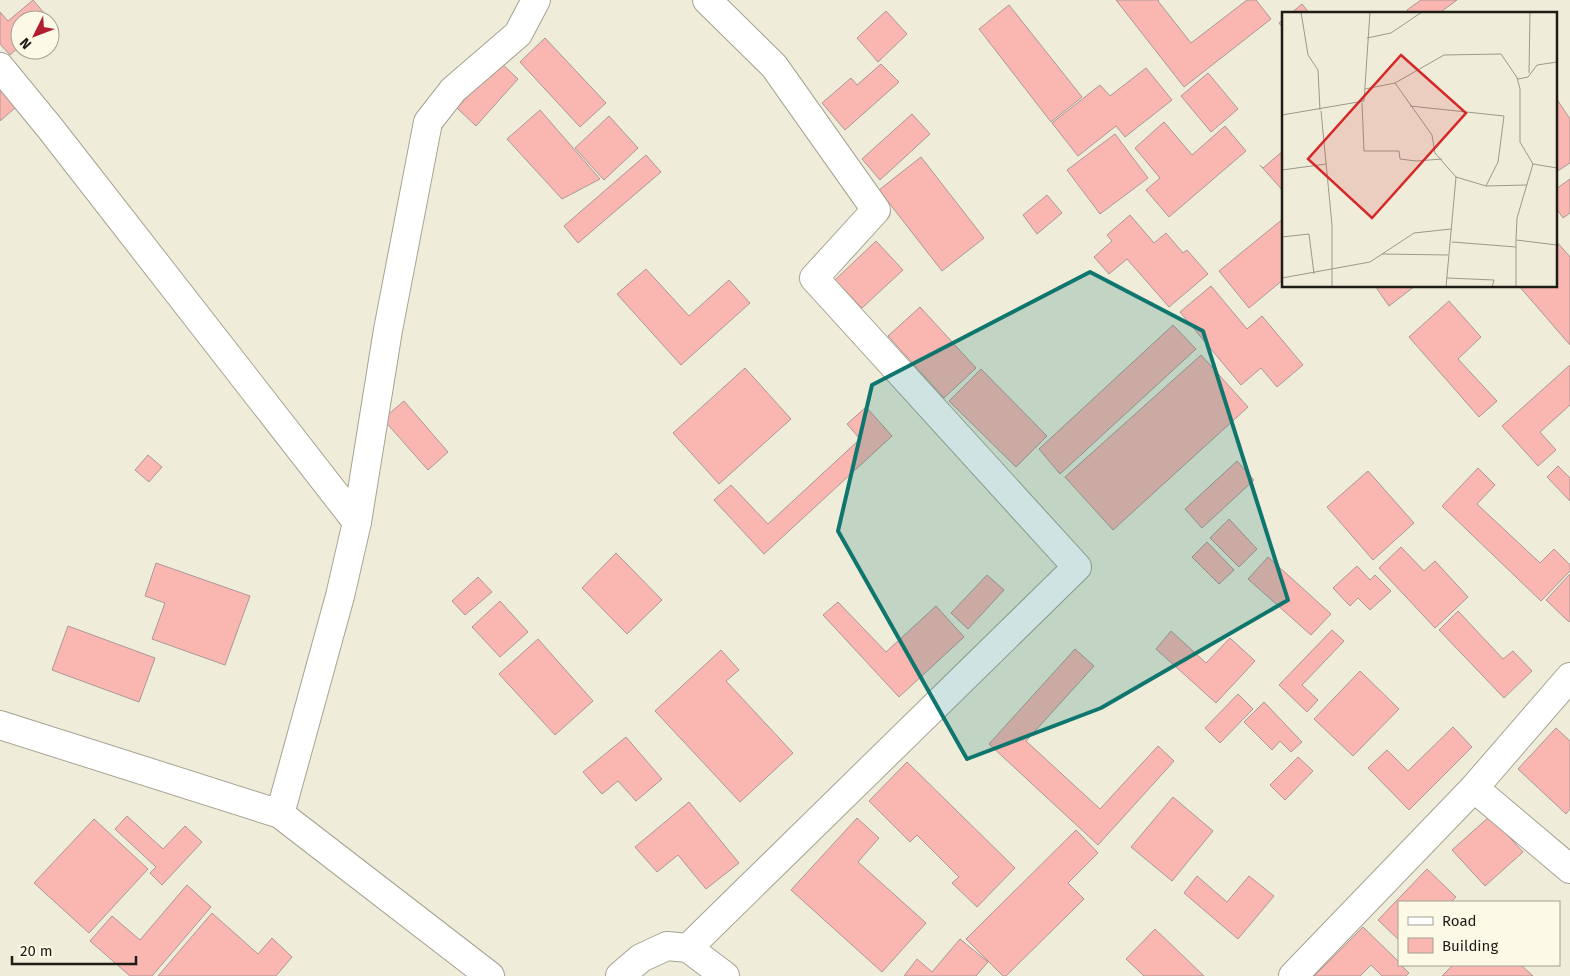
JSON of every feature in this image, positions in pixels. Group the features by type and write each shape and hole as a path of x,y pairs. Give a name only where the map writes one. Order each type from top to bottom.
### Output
{"street":[{"path":"280,814 340,596 357,522 388,330 428,122 453,90 518,34 536,0"},
{"path":"688,948 1077,567 814,278 876,210 774,66 707,0"},
{"path":"0,67 357,522"},
{"path":"1293,976 1474,788 1570,676"},
{"path":"0,725 280,814 490,976"},
{"path":"1474,788 1570,870"},
{"path":"620,976 641,958 667,946 688,948 725,976"}],"highlighted area":[{"path":"1090,272 1203,331 1288,600 1101,708 967,759 838,531 872,385"}],"building":[{"path":"33,0 42,10 21,10"},
{"path":"1116,0 1159,0 1191,43 1247,0 1256,0 1271,19 1184,87"},
{"path":"1421,0 1457,0 1441,12 1408,12 1407,10"},
{"path":"1302,4 1308,12 1292,12"},
{"path":"1009,5 1082,97 1051,122 979,29"},
{"path":"886,11 907,34 878,62 857,38"},
{"path":"0,12 8,21 10,19 10,55 0,44"},
{"path":"545,38 606,103 580,127 520,62"},
{"path":"500,62 518,79 476,126 457,108"},
{"path":"881,64 899,82 845,130 822,103 851,78 857,85"},
{"path":"1146,68 1172,100 1125,137 1116,126 1078,156 1052,123 1100,85 1110,96"},
{"path":"1208,73 1238,109 1211,132 1181,96"},
{"path":"0,87 16,107 0,121"},
{"path":"1558,101 1570,119 1570,163 1558,171"},
{"path":"540,110 600,179 562,199 507,139"},
{"path":"912,114 930,134 880,180 862,159"},
{"path":"609,116 638,148 604,180 575,148"},
{"path":"1164,122 1192,155 1225,126 1246,151 1169,217 1146,190 1160,178 1135,148"},
{"path":"1115,134 1148,178 1100,214 1067,170"},
{"path":"1282,152 1282,190 1260,165 1263,168"},
{"path":"646,155 661,172 578,243 564,226"},
{"path":"921,157 984,238 942,271 879,190"},
{"path":"1570,179 1570,213 1563,218 1558,211 1558,188"},
{"path":"1047,195 1062,213 1037,234 1023,215"},
{"path":"1130,215 1154,243 1166,233 1183,253 1187,250 1208,274 1169,307 1127,259 1109,274 1094,257 1112,241 1107,235"},
{"path":"1282,220 1282,281 1249,308 1219,271"},
{"path":"876,241 903,270 862,308 835,280"},
{"path":"1558,243 1570,257 1570,345 1521,288 1558,288"},
{"path":"646,269 689,316 729,280 750,303 681,365 617,294"},
{"path":"1211,286 1247,329 1262,316 1303,365 1277,387 1261,368 1241,385 1180,312"},
{"path":"1376,288 1412,288 1389,306"},
{"path":"1449,301 1481,337 1458,359 1497,401 1479,417 1409,337"},
{"path":"920,307 976,368 944,398 888,336"},
{"path":"1173,325 1196,349 1060,474 1039,449"},
{"path":"1201,355 1248,407 1113,530 1065,477"},
{"path":"1570,365 1570,405 1540,432 1556,450 1538,466 1502,426"},
{"path":"745,368 791,419 719,484 673,433"},
{"path":"981,369 1047,436 1016,467 949,401"},
{"path":"404,401 448,452 428,470 383,419"},
{"path":"866,407 892,436 764,554 714,500 731,485 768,524 860,439 847,424"},
{"path":"148,455 162,467 149,482 135,470"},
{"path":"1237,461 1254,480 1202,528 1185,509"},
{"path":"1558,466 1570,478 1570,501 1547,477"},
{"path":"1478,468 1495,485 1477,504 1540,563 1554,549 1570,565 1570,571 1541,601 1442,506"},
{"path":"1368,471 1414,523 1373,560 1327,507"},
{"path":"1229,519 1257,549 1239,567 1210,538"},
{"path":"1207,542 1234,570 1219,584 1192,557"},
{"path":"1401,547 1424,571 1435,561 1468,597 1435,628 1379,568"},
{"path":"616,553 662,600 627,634 582,588"},
{"path":"1268,557 1331,614 1311,635 1248,579"},
{"path":"156,563 250,596 225,665 152,639 165,603 145,596"},
{"path":"1357,566 1370,580 1375,575 1391,591 1370,610 1358,598 1350,606 1333,588"},
{"path":"1570,574 1570,620 1569,622 1546,600"},
{"path":"987,575 1004,590 968,629 951,613"},
{"path":"478,577 492,592 465,615 452,601"},
{"path":"500,601 528,632 500,657 472,627"},
{"path":"838,602 886,652 936,606 964,637 899,697 823,615"},
{"path":"1458,611 1503,659 1513,651 1532,671 1504,698 1439,630"},
{"path":"68,626 155,658 139,702 52,670"},
{"path":"1332,630 1344,641 1302,685 1318,700 1307,712 1279,685"},
{"path":"1171,631 1206,663 1230,638 1255,661 1216,703 1156,649"},
{"path":"538,639 593,701 555,735 499,674"},
{"path":"1075,649 1094,666 1026,741 1100,809 1158,746 1174,761 1098,845 989,744"},
{"path":"721,650 739,670 726,681 793,753 740,802 655,711"},
{"path":"1360,671 1399,709 1353,756 1314,719"},
{"path":"1238,694 1253,709 1220,743 1205,728"},
{"path":"1264,702 1302,742 1291,752 1280,741 1272,750 1244,722"},
{"path":"1453,727 1472,747 1409,810 1368,768 1387,750 1408,771"},
{"path":"1556,728 1570,741 1570,809 1566,814 1518,769"},
{"path":"626,737 662,779 636,801 618,781 602,794 583,772"},
{"path":"1298,757 1313,771 1285,800 1270,785"},
{"path":"907,762 1015,868 977,907 952,883 959,877 917,835 910,842 869,801"},
{"path":"1173,797 1213,831 1172,881 1131,847"},
{"path":"689,802 739,863 706,889 678,855 657,872 635,847"},
{"path":"127,816 163,849 185,826 202,842 162,885 150,873 156,867 115,829"},
{"path":"1490,816 1523,852 1485,886 1452,850"},
{"path":"857,818 879,838 858,862 926,923 882,972 791,890"},
{"path":"94,819 148,869 89,933 34,883"},
{"path":"1076,830 1098,853 1068,883 1084,899 1006,976 1003,976 966,939"},
{"path":"1427,869 1456,897 1452,901 1398,901 1398,939 1378,920"},
{"path":"1197,876 1227,902 1249,876 1274,896 1238,939 1184,893"},
{"path":"187,885 211,907 152,976 130,976 90,941 112,916 140,940"},
{"path":"212,913 258,954 272,938 292,957 276,976 158,976"},
{"path":"1363,927 1398,961 1398,966 1402,966 1409,973 1406,976 1382,976 1371,965 1360,976 1314,976"},
{"path":"1155,929 1204,976 1144,976 1126,959"},
{"path":"960,939 988,962 976,976 904,976 917,959 932,972"},
{"path":"1452,966 1522,966 1533,976 1442,976"}]}
